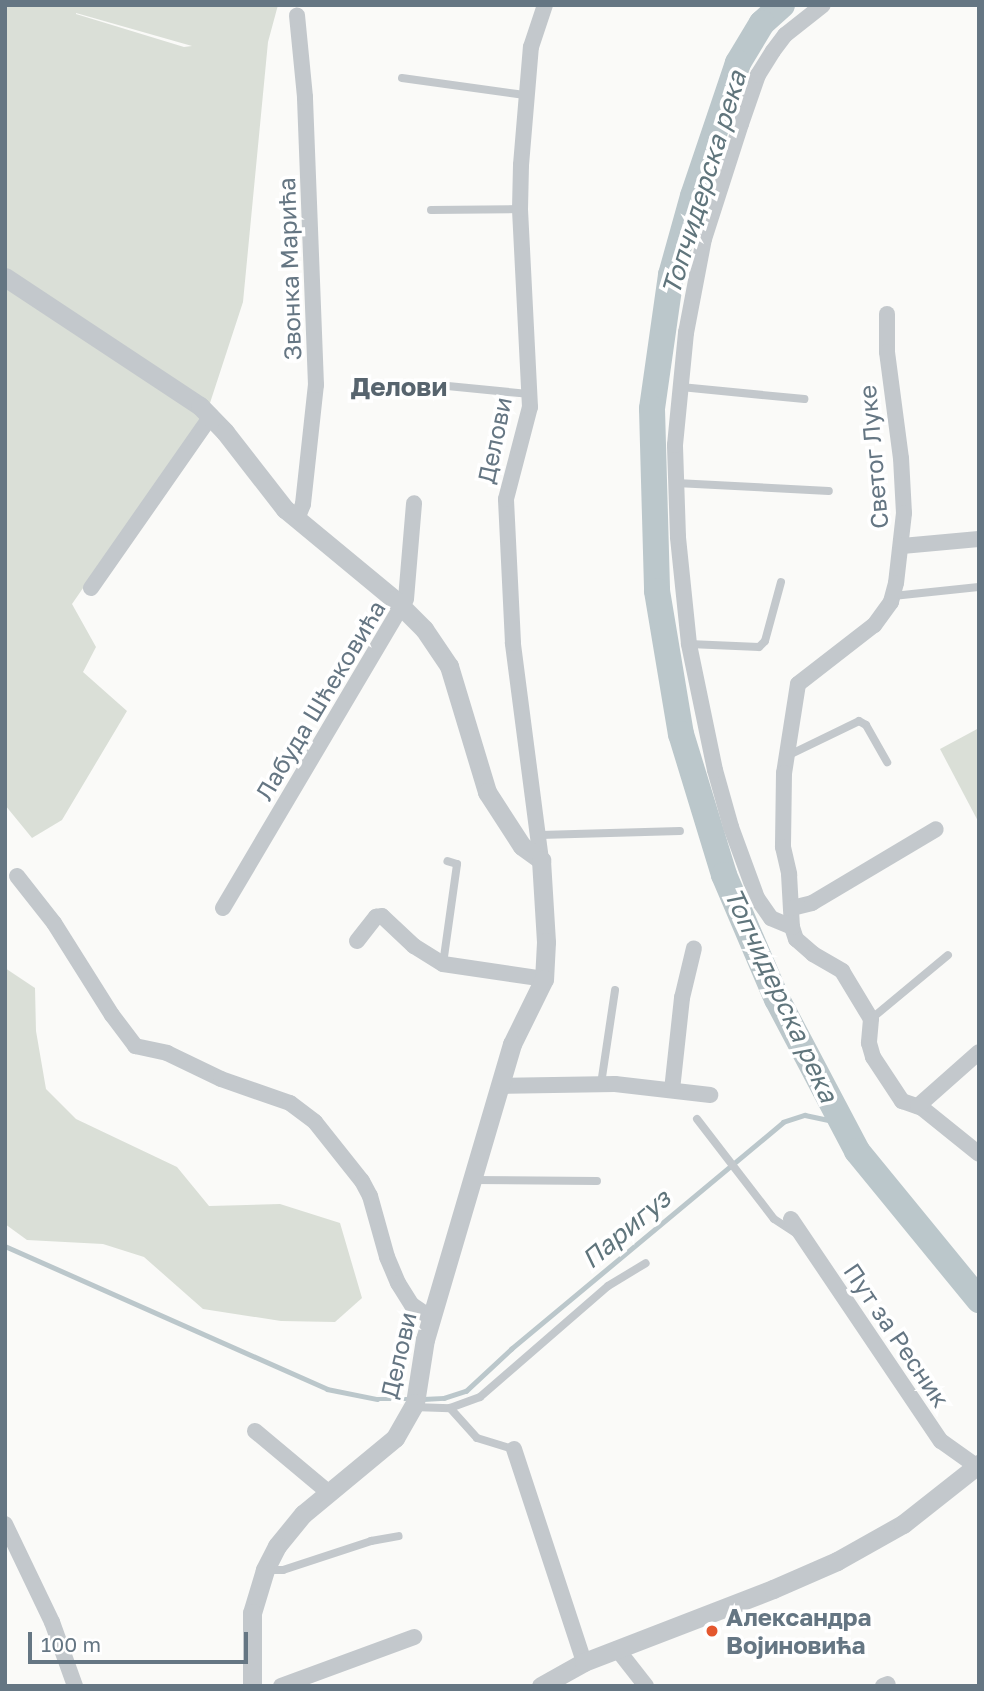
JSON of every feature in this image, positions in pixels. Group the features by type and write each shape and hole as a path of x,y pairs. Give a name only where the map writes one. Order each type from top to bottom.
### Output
{"street":[{"name":"Делови","path":"252,1686 252,1613 265,1570 288,1529 328,1492 395,1438 414,1405 431,1318 512,1044 544,979 546,942 540,835 513,643 506,499 524,436 530,394 520,209 525,95 531,47 545,5"},
{"path":"823,5 785,35 758,75 704,239 686,333 675,445 678,537 689,643 706,734 740,854 765,912 775,921 792,927 796,939 807,951 842,971 870,1019 869,1043 873,1057 902,1101 918,1106 979,1154"},
{"name":"Звонка Марића","path":"297,15 305,97 316,385 303,504 297,519"},
{"path":"5,277 108,347 172,385 211,416 275,497 297,519 402,607 436,643 449,666 487,792 522,846 541,860"},
{"name":"Светог Луке","path":"792,927 792,908 783,847 787,756 799,684 874,625 893,596 902,546 904,513 901,458 887,352 887,314"},
{"path":"91,588 211,416"},
{"name":"Лабуда Шћековића","path":"223,908 402,607 409,591 414,503"},
{"path":"902,546 979,539"},
{"path":"792,908 812,903 936,829"},
{"path":"17,876 54,923 112,1015 137,1048 167,1053 221,1079 290,1104 315,1122 362,1181 370,1196 387,1257 398,1283 412,1305 431,1318"},
{"path":"357,941 376,917 382,916 414,946 443,964 544,979"},
{"path":"672,1090 682,998 694,948"},
{"path":"918,1106 979,1052"},
{"path":"500,1086 601,1084 710,1095"},
{"name":"Пут за Ресник","path":"791,1219 941,1441 978,1466"},
{"path":"255,1431 328,1492"},
{"path":"514,1449 584,1662"},
{"path":"541,1686 584,1662 773,1589 836,1561 902,1524 978,1466"},
{"path":"5,1524 52,1622 75,1686"},
{"path":"281,1686 414,1637"},
{"path":"617,1649 646,1686"}],"lane":[{"path":"402,78 525,95"},
{"path":"431,210 520,209"},
{"path":"417,383 530,394"},
{"path":"681,387 804,399"},
{"path":"676,483 830,491"},
{"path":"689,643 760,647 765,641 781,582"},
{"path":"893,596 979,587"},
{"path":"787,756 859,721 866,725 887,762"},
{"path":"540,835 680,831"},
{"path":"443,964 457,864 447,861"},
{"path":"870,1019 948,955"},
{"path":"601,1084 615,990"},
{"path":"697,1119 774,1219 793,1234 803,1237"},
{"path":"473,1180 597,1181"},
{"path":"414,1405 450,1408 480,1397 608,1286 646,1263"},
{"path":"450,1408 477,1438 514,1449"},
{"path":"265,1570 283,1570 357,1545 399,1536"}],"shaded area":[{"path":"5,5 278,5 268,42 243,302 209,406 72,604 96,647 83,672 127,711 62,820 32,838 5,805","holes":["76,13 192,46 184,47"]},
{"path":"979,728 979,823 940,749"},
{"path":"5,968 35,988 36,1031 46,1089 76,1119 177,1167 209,1206 280,1204 340,1223 362,1298 335,1322 281,1321 203,1309 144,1257 103,1244 27,1240 5,1224"}],"waterway":[{"name":"Топчидерска река","path":"782,5 762,23 738,63 693,196 671,275 652,409 657,591 681,734 724,875 777,999 857,1151 979,1300"},
{"name":"Паригуз","path":"423,1399 444,1398 466,1391 511,1349 783,1122 805,1115 842,1123"},
{"name":"Паригуз","path":"5,1246 327,1389 377,1399 410,1399"}],"place":[{"name":"Александра Војиновића","path":"712,1631"}],"district":[{"name":"Делови","path":"399,387"}]}
